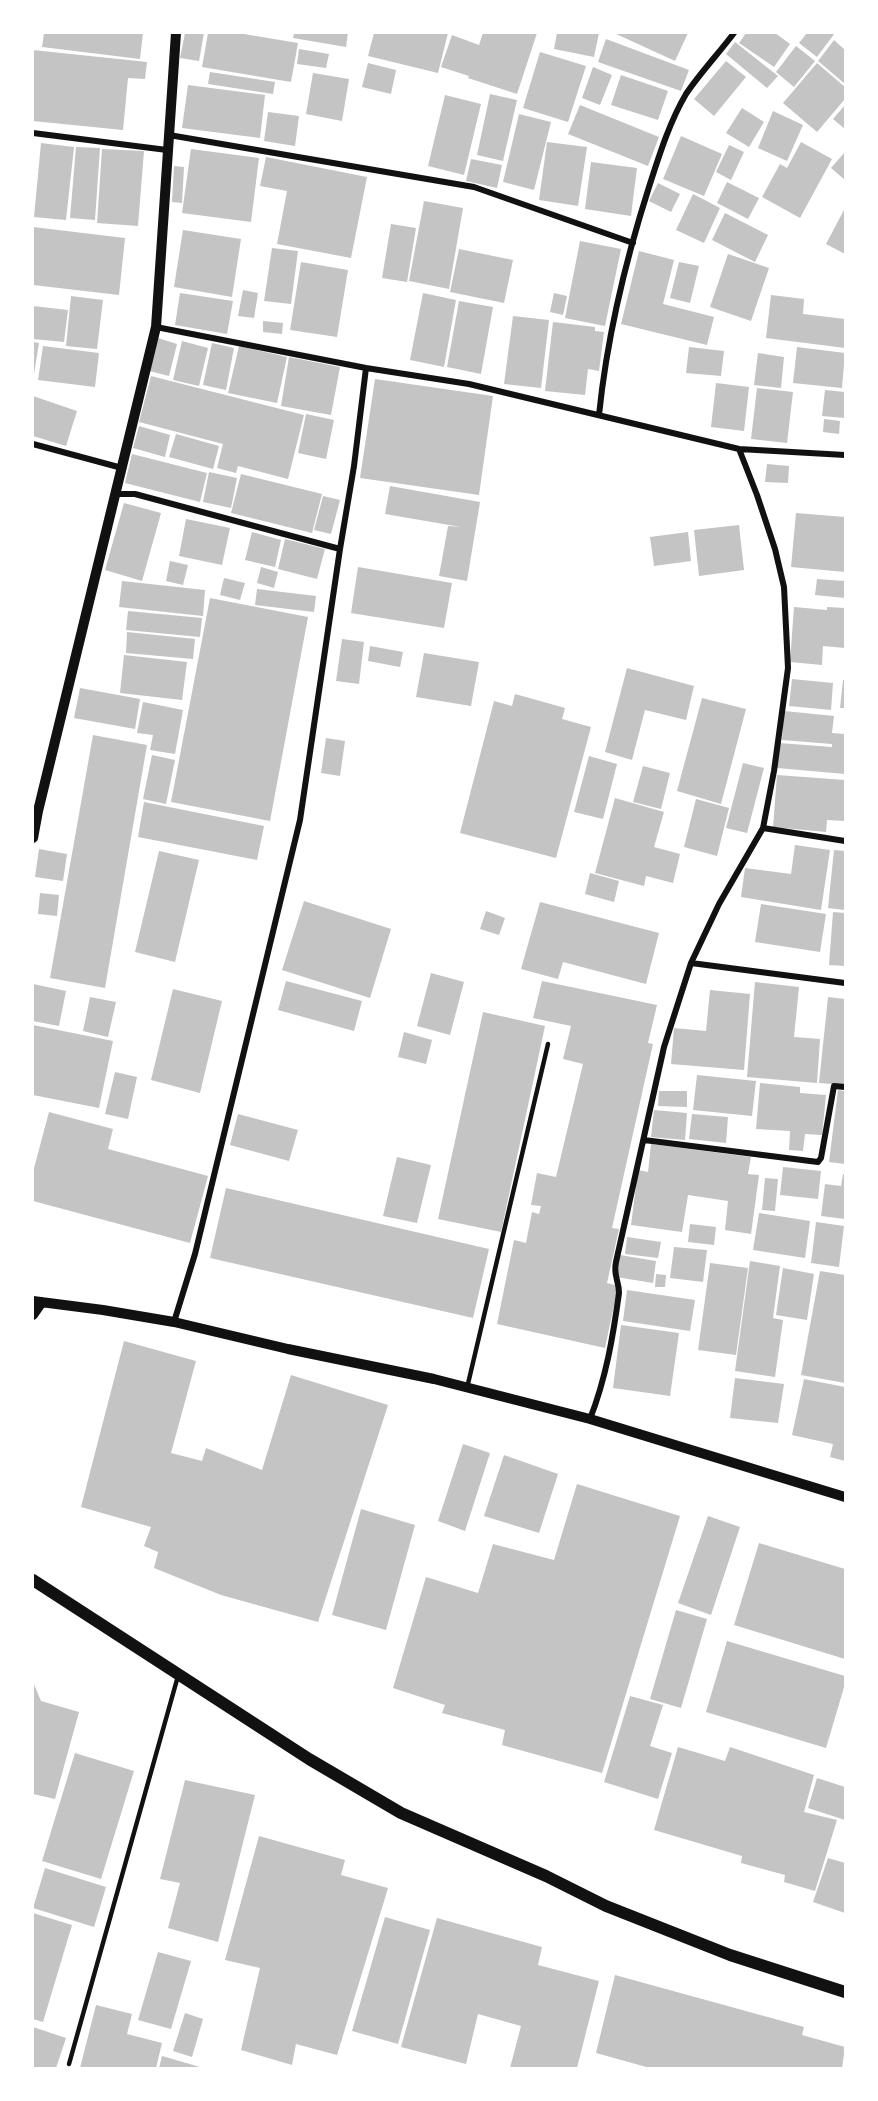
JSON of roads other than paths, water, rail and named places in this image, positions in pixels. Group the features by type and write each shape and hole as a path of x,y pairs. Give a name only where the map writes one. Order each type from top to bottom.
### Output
{"main road":[{"path":"33,1580 309,1759 401,1814 546,1876 606,1906 730,1955 845,1992"}],"street":[{"path":"33,838 156,327 176,33"},
{"path":"599,415 604,363 619,294 664,140 686,94 734,33"},
{"path":"33,133 167,150"},
{"path":"168,135 474,187 633,243"},
{"path":"156,327 366,368 469,384 739,449 845,455"},
{"path":"174,1322 195,1254 300,820 354,466 366,368"},
{"path":"33,444 122,468"},
{"path":"590,1419 609,1361 620,1293 614,1274 664,1047 691,963 719,904 763,828 774,771 788,668 784,588 775,549 739,449"},
{"path":"116,494 135,494 340,549"},
{"path":"763,828 845,841"},
{"path":"691,963 845,983"},
{"path":"644,1140 818,1162 821,1158 834,1086 845,1087"},
{"path":"33,1315 38,1302 174,1322 467,1388 590,1419 845,1497"}],"lane":[{"path":"467,1388 548,1044"},
{"path":"69,2064 179,1674"}]}
